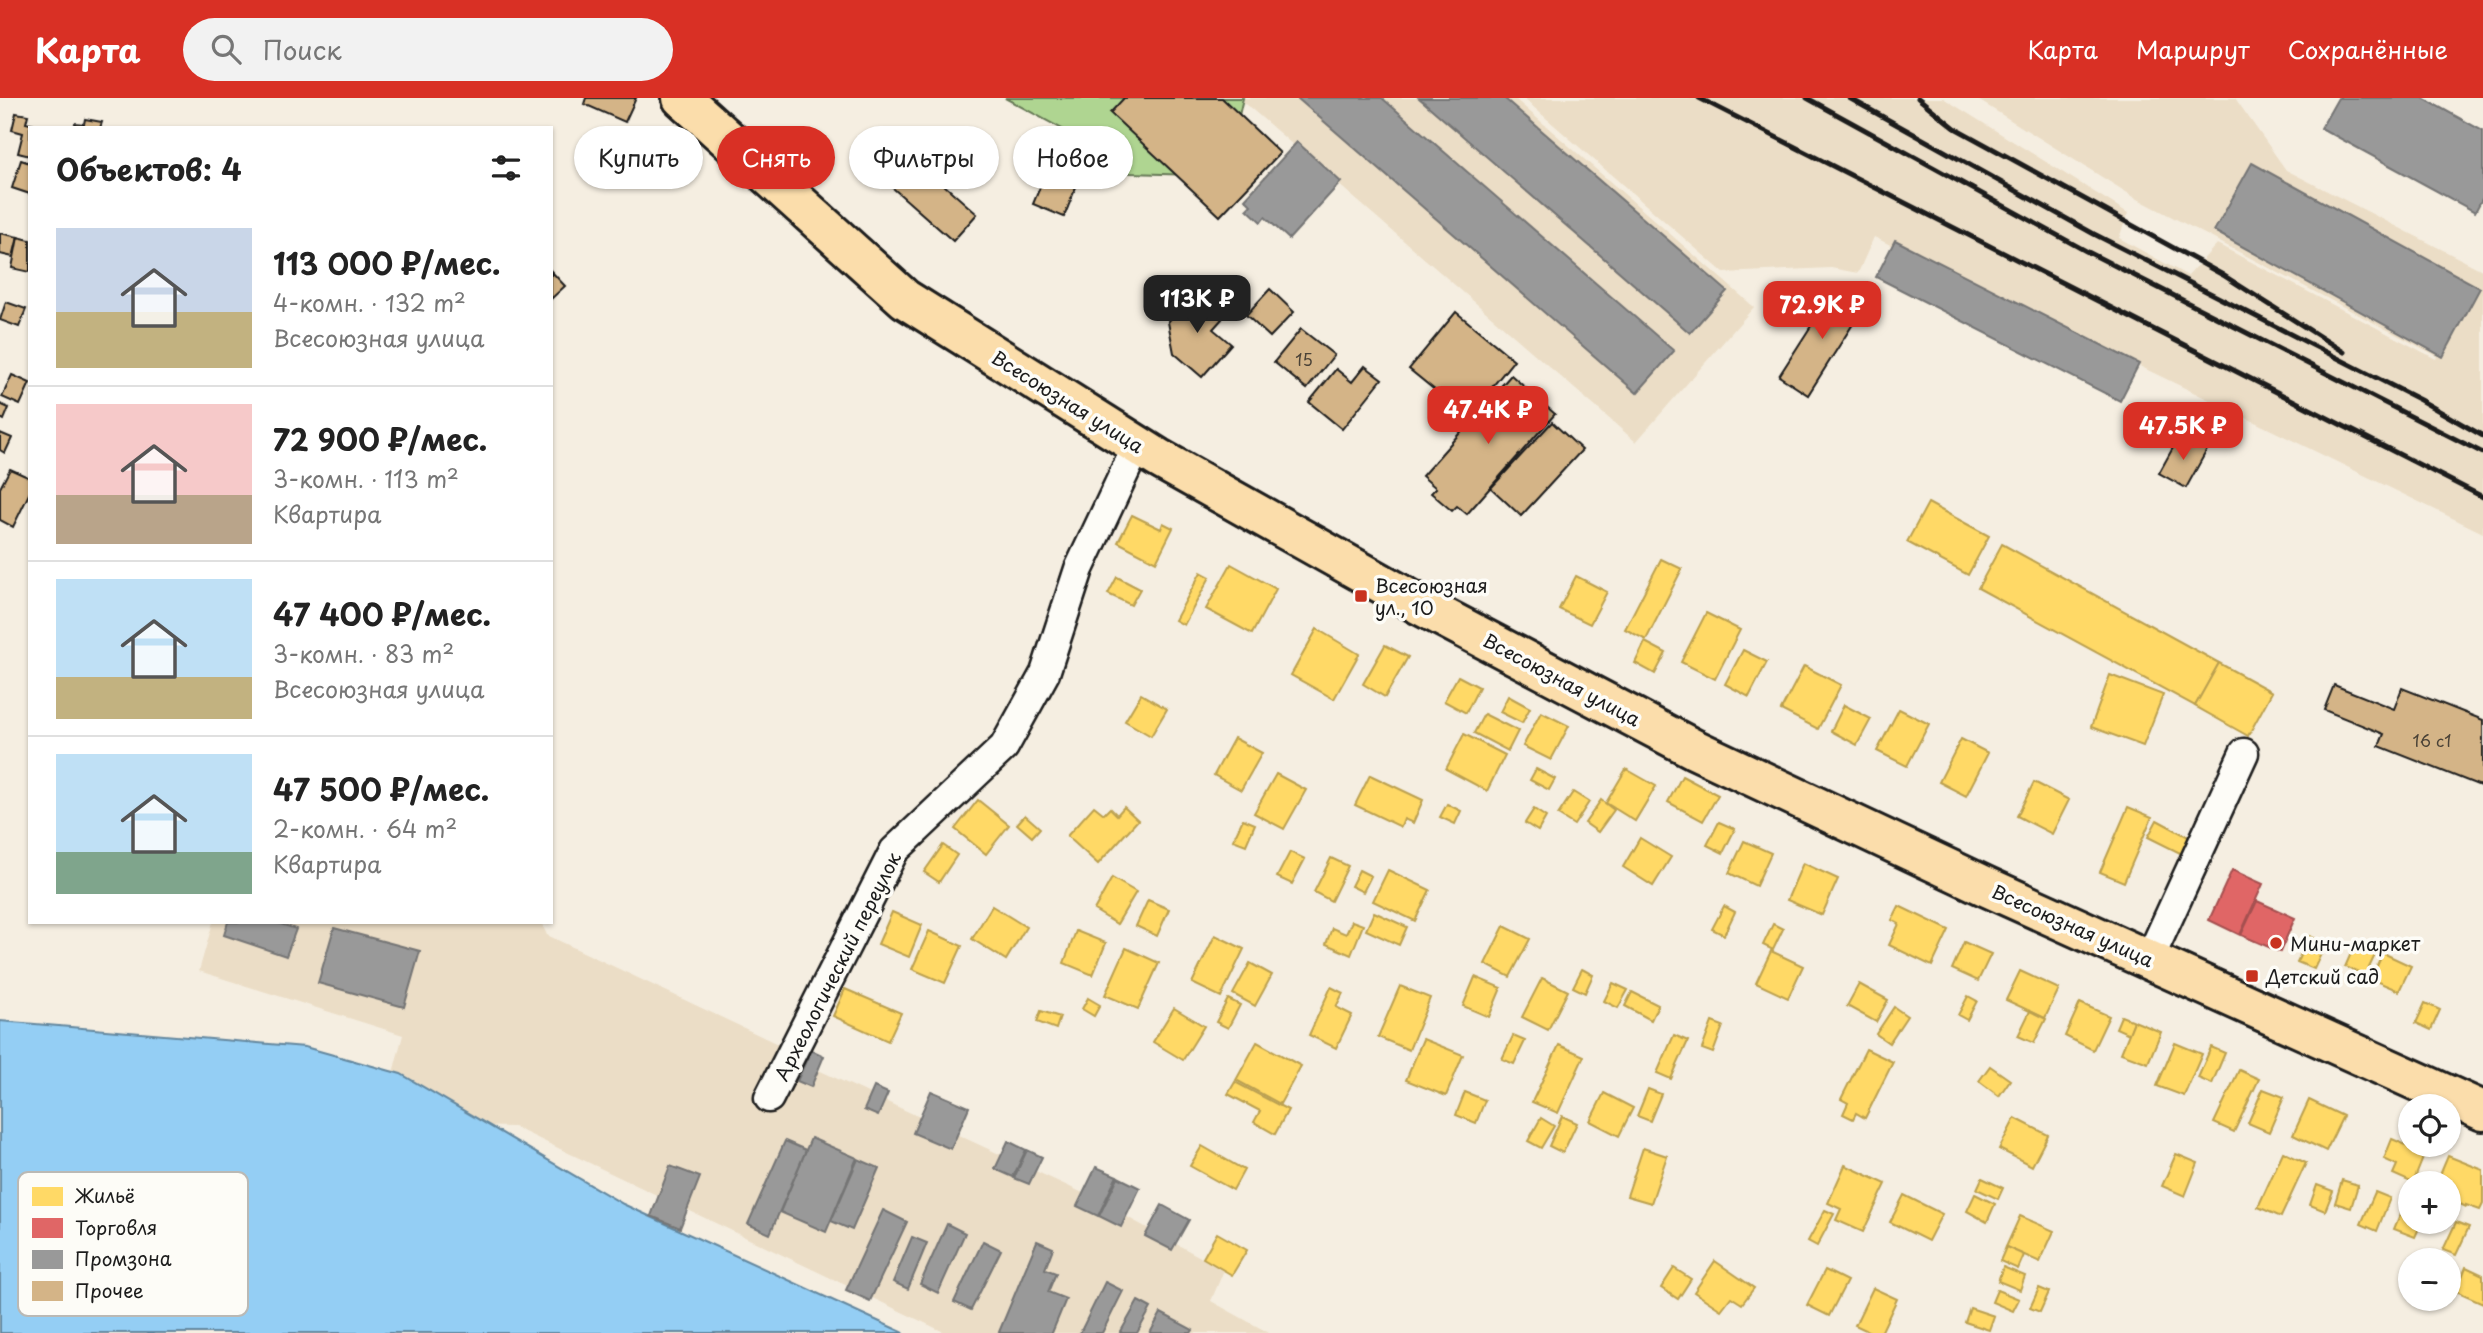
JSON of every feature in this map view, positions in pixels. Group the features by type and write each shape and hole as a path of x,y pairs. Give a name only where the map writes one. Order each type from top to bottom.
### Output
{"highway":[{"name":"Всесоюзная улица","path":"682,98 905,299 1138,446 1420,605 1694,748 1973,881 2483,1111"}],"street":[{"name":"Археологический переулок","path":"769,1098 894,851 1004,747 1045,673 1079,569 1138,446"},
{"path":"2149,960 2244,753"}],"shaded area":[{"path":"1239,98 1514,98 1754,307 1636,442"},
{"path":"1523,98 1943,98 2128,213 2119,238 2188,276 2217,244 2436,359 2437,356 2134,197 1975,98 2235,98 2286,170 2483,269 2483,533 1874,237 1858,273 1831,268 1724,273"},
{"path":"212,924 542,924 547,935 782,1046 799,1061 1085,1194 1224,1270 1211,1301 1269,1333 946,1333 514,1127 423,1125 384,1107 403,1035 199,971"}],"green space":[{"path":"1005,98 1243,98 1225,176 1133,173 1133,126 1057,126"}],"water":[{"path":"0,1021 305,1047 401,1074 623,1204 904,1333 0,1333"}],"building: Жильё":[{"path":"1928,503 1989,536 1968,575 1907,542"},
{"path":"1132,515 1161,529 1163,523 1173,528 1156,562 1118,542"},
{"path":"2002,544 2219,663 2195,706 1978,588"},
{"path":"1661,559 1682,569 1646,640 1625,629"},
{"path":"1231,564 1276,589 1252,634 1206,609"},
{"path":"1201,572 1210,577 1184,625 1175,620"},
{"path":"1576,576 1607,592 1590,624 1559,609"},
{"path":"1117,577 1140,589 1131,605 1108,594"},
{"path":"1706,613 1740,630 1715,679 1681,662"},
{"path":"1317,629 1359,654 1334,699 1291,675"},
{"path":"1645,642 1666,653 1655,674 1635,663"},
{"path":"1385,645 1408,657 1385,697 1363,684"},
{"path":"1743,650 1767,662 1749,697 1725,684"},
{"path":"2219,663 2272,692 2248,736 2195,706"},
{"path":"1804,666 1841,685 1818,729 1781,710"},
{"path":"2110,675 2163,695 2143,746 2091,727"},
{"path":"1458,676 1479,687 1466,713 1444,701"},
{"path":"1141,694 1167,709 1151,736 1125,721"},
{"path":"1508,696 1530,708 1522,723 1500,712"},
{"path":"1844,705 1871,719 1857,745 1831,731"},
{"path":"1899,709 1929,724 1907,766 1877,751"},
{"path":"1541,712 1569,726 1551,760 1523,746"},
{"path":"1484,714 1518,731 1508,751 1474,733"},
{"path":"1464,734 1505,755 1487,791 1446,769"},
{"path":"1234,738 1262,753 1241,790 1214,775"},
{"path":"1961,739 1988,753 1966,796 1939,782"},
{"path":"1536,769 1555,779 1549,790 1530,780"},
{"path":"1626,769 1656,786 1635,821 1606,803"},
{"path":"1276,774 1306,790 1284,829 1254,813"},
{"path":"1370,775 1423,800 1413,823 1404,819 1401,827 1355,805"},
{"path":"1682,776 1718,795 1703,821 1668,802"},
{"path":"2034,782 2069,800 2052,834 2017,816"},
{"path":"1573,792 1589,802 1574,825 1558,815"},
{"path":"978,800 1009,825 986,854 955,829"},
{"path":"1601,800 1614,810 1598,832 1585,823"},
{"path":"1447,804 1461,811 1455,824 1440,817"},
{"path":"1094,806 1104,814 1110,808 1117,815 1124,807 1138,820 1098,864 1067,836"},
{"path":"2128,807 2152,817 2124,882 2100,872"},
{"path":"1534,809 1546,817 1538,831 1525,823"},
{"path":"1025,815 1040,828 1032,837 1017,824"},
{"path":"1243,819 1255,824 1246,845 1233,840"},
{"path":"2157,820 2196,841 2188,857 2148,837"},
{"path":"1719,822 1735,829 1723,853 1707,845"},
{"path":"1640,838 1671,857 1653,886 1623,867"},
{"path":"1744,841 1771,853 1756,886 1729,873"},
{"path":"943,845 957,855 939,882 924,872"},
{"path":"1290,852 1305,859 1292,884 1277,877"},
{"path":"1331,858 1348,866 1331,901 1314,892"},
{"path":"1803,863 1838,879 1822,915 1787,900"},
{"path":"1359,870 1371,876 1363,892 1351,886"},
{"path":"1388,870 1430,890 1415,921 1373,901"},
{"path":"1112,878 1136,892 1117,924 1094,910"},
{"path":"1148,900 1169,909 1157,936 1136,926"},
{"path":"992,906 1026,927 1006,960 972,939"},
{"path":"1724,906 1735,912 1724,935 1712,929"},
{"path":"1899,906 1949,930 1932,966 1889,945 1899,924 1892,920"},
{"path":"892,912 922,925 909,957 878,944"},
{"path":"1374,912 1407,927 1399,945 1366,930"},
{"path":"1352,921 1363,925 1351,955 1326,944 1332,928 1346,934"},
{"path":"1773,924 1783,929 1773,950 1763,945"},
{"path":"1504,926 1530,939 1510,977 1485,964"},
{"path":"929,931 962,946 945,983 912,969"},
{"path":"1076,931 1106,943 1093,975 1064,963"},
{"path":"1215,935 1244,949 1221,997 1192,983"},
{"path":"2309,936 2326,943 2314,969 2297,962"},
{"path":"1964,942 1991,954 1978,981 1952,969"},
{"path":"2355,944 2376,953 2365,976 2345,967"},
{"path":"1126,948 1159,963 1138,1009 1105,995"},
{"path":"1771,951 1803,966 1788,998 1756,983"},
{"path":"2383,953 2411,966 2399,991 2371,979"},
{"path":"1250,963 1272,975 1255,1006 1233,994"},
{"path":"1582,969 1593,975 1585,993 1573,987"},
{"path":"2020,971 2059,989 2045,1018 2006,1000"},
{"path":"1475,977 1501,988 1489,1017 1463,1006"},
{"path":"1542,978 1568,991 1548,1030 1522,1017"},
{"path":"1613,983 1628,990 1618,1008 1604,1001"},
{"path":"1859,984 1888,1000 1876,1022 1847,1006"},
{"path":"1400,986 1430,998 1409,1050 1378,1037"},
{"path":"1331,987 1343,993 1336,1007 1352,1015 1336,1048 1309,1035"},
{"path":"845,989 901,1013 888,1041 833,1016"},
{"path":"1632,992 1658,1005 1651,1020 1625,1006"},
{"path":"1968,996 1977,1001 1967,1020 1958,1015"},
{"path":"1088,998 1100,1005 1094,1016 1082,1009"},
{"path":"1228,999 1240,1005 1228,1028 1216,1022"},
{"path":"2080,1003 2109,1016 2093,1050 2065,1036"},
{"path":"2425,1003 2440,1010 2431,1030 2416,1023"},
{"path":"1894,1007 1907,1016 1889,1043 1876,1034"},
{"path":"1174,1008 1204,1026 1183,1060 1153,1042"},
{"path":"1041,1011 1060,1017 1056,1029 1037,1022"},
{"path":"2030,1011 2046,1019 2034,1043 2018,1036"},
{"path":"2121,1016 2134,1021 2129,1034 2116,1028"},
{"path":"2134,1021 2161,1032 2148,1063 2121,1053"},
{"path":"1712,1022 1723,1026 1713,1053 1702,1049"},
{"path":"1674,1035 1688,1041 1671,1079 1657,1073"},
{"path":"1513,1036 1525,1041 1514,1064 1502,1059"},
{"path":"1423,1039 1463,1055 1446,1096 1406,1080"},
{"path":"1257,1042 1301,1066 1280,1104 1236,1080"},
{"path":"2175,1043 2202,1054 2184,1096 2157,1086"},
{"path":"1559,1045 1584,1056 1558,1113 1532,1102"},
{"path":"2211,1047 2225,1053 2212,1084 2198,1078"},
{"path":"1866,1049 1893,1062 1865,1118 1856,1113 1853,1119 1843,1114 1848,1103 1841,1099"},
{"path":"1990,1066 2010,1080 1999,1096 1979,1081"},
{"path":"2239,1070 2259,1079 2234,1132 2214,1123"},
{"path":"1235,1082 1288,1110 1275,1134 1254,1122 1260,1111 1228,1094"},
{"path":"1648,1089 1661,1094 1650,1121 1637,1116"},
{"path":"2263,1089 2284,1097 2269,1132 2248,1123"},
{"path":"1465,1092 1485,1100 1476,1123 1456,1115"},
{"path":"1604,1093 1633,1108 1619,1136 1590,1121"},
{"path":"2309,1100 2343,1116 2326,1151 2293,1135"},
{"path":"1562,1116 1577,1123 1563,1153 1549,1146"},
{"path":"1541,1118 1554,1126 1541,1148 1528,1141"},
{"path":"2015,1118 2048,1135 2032,1166 1999,1149"},
{"path":"2392,1139 2398,1142 2398,1157 2423,1157 2418,1171 2398,1171 2398,1176 2393,1174 2397,1165 2384,1159"},
{"path":"1202,1146 1244,1170 1233,1190 1190,1166"},
{"path":"1643,1148 1667,1156 1651,1203 1627,1196"},
{"path":"2283,1152 2306,1163 2281,1217 2258,1207"},
{"path":"2176,1154 2198,1163 2185,1196 2162,1186"},
{"path":"2448,1157 2483,1170 2483,1204 2480,1210 2461,1204 2461,1171 2442,1171"},
{"path":"1845,1165 1886,1184 1863,1232 1836,1220 1841,1209 1828,1203"},
{"path":"1982,1178 2003,1188 1998,1199 1977,1189"},
{"path":"2342,1180 2358,1185 2351,1208 2335,1203"},
{"path":"2317,1185 2333,1191 2325,1211 2310,1205"},
{"path":"2375,1192 2390,1198 2377,1231 2361,1224"},
{"path":"1975,1194 1995,1204 1987,1222 1967,1211"},
{"path":"1904,1195 1942,1214 1928,1241 1890,1222"},
{"path":"1825,1210 1834,1214 1817,1246 1808,1241"},
{"path":"2020,1216 2054,1231 2040,1262 2006,1247"},
{"path":"2461,1224 2469,1227 2459,1248 2444,1248 2450,1234 2461,1234"},
{"path":"1217,1233 1247,1250 1232,1275 1203,1258"},
{"path":"2006,1247 2024,1255 2018,1269 2000,1261"},
{"path":"1715,1261 1754,1288 1742,1304 1731,1297 1721,1310 1694,1292"},
{"path":"2003,1267 2025,1276 2020,1290 1998,1281"},
{"path":"2466,1267 2483,1275 2483,1303 2461,1293 2461,1279"},
{"path":"1674,1268 1691,1279 1678,1299 1661,1288"},
{"path":"1825,1270 1847,1281 1829,1316 1807,1305"},
{"path":"1873,1288 1897,1299 1881,1333 1872,1333 1855,1325"},
{"path":"2039,1288 2049,1292 2040,1312 2030,1308"},
{"path":"1997,1290 2019,1299 2013,1311 1992,1302"},
{"path":"1970,1308 1994,1316 1989,1330 1965,1322"}],"building: Торговля":[{"path":"2232,870 2263,884 2240,935 2209,920"},
{"path":"2257,901 2295,918 2280,952 2241,935"}],"building: Промзона":[{"path":"1297,98 1382,98 1674,351 1637,393"},
{"path":"1419,98 1504,98 1727,291 1690,333"},
{"path":"2338,98 2423,98 2483,131 2483,197 2475,212 2321,128"},
{"path":"1297,142 1341,182 1289,239 1265,217 1261,222 1247,209 1251,205 1245,199"},
{"path":"2252,163 2480,288 2443,357 2214,231"},
{"path":"1895,240 2139,364 2120,401 1876,277"},
{"path":"227,924 281,924 296,929 286,956 224,935"},
{"path":"334,928 420,951 404,1007 318,983"},
{"path":"811,1050 824,1056 811,1087 797,1081"},
{"path":"874,1087 888,1093 878,1116 864,1110"},
{"path":"931,1091 969,1107 951,1149 913,1133"},
{"path":"811,1138 857,1158 826,1232 780,1212"},
{"path":"785,1141 806,1150 770,1234 748,1224"},
{"path":"1008,1141 1026,1150 1013,1177 995,1169"},
{"path":"1027,1150 1042,1157 1029,1184 1014,1178"},
{"path":"858,1159 879,1168 852,1230 831,1221"},
{"path":"670,1166 700,1177 680,1228 651,1216"},
{"path":"1096,1167 1117,1176 1098,1216 1077,1206"},
{"path":"1118,1177 1140,1188 1121,1227 1099,1216"},
{"path":"1162,1205 1189,1220 1172,1250 1145,1236"},
{"path":"883,1210 907,1222 870,1301 846,1290"},
{"path":"947,1224 965,1233 938,1293 920,1284"},
{"path":"912,1237 927,1243 908,1289 893,1282"},
{"path":"983,1241 1001,1250 971,1310 954,1302"},
{"path":"1037,1241 1053,1248 1045,1269 1056,1273 1048,1292 1066,1299 1052,1333 1001,1333 999,1332"},
{"path":"1105,1282 1123,1291 1102,1333 1080,1333"},
{"path":"1138,1301 1151,1308 1137,1333 1120,1333"},
{"path":"1161,1313 1193,1330 1191,1333 1150,1333"}],"building: Прочее":[{"path":"586,98 636,98 625,122 584,104"},
{"path":"1124,98 1222,98 1280,153 1220,216 1133,135 1133,126 1124,126 1110,113"},
{"path":"16,113 28,115 26,123 39,126 28,126 28,156 18,153 23,133 12,130"},
{"path":"85,119 102,122 101,126 74,126 75,123 84,124"},
{"path":"21,160 28,162 28,193 12,188"},
{"path":"894,189 949,189 977,214 953,241"},
{"path":"1039,189 1075,189 1064,217 1033,204"},
{"path":"0,233 18,237 13,257 0,254"},
{"path":"18,237 28,240 28,272 12,268"},
{"path":"553,273 565,286 553,297"},
{"path":"1836,287 1865,305 1808,395 1779,376"},
{"path":"1270,289 1294,312 1270,337 1246,315"},
{"path":"1192,293 1222,319 1213,329 1231,344 1202,377 1174,353 1168,322"},
{"path":"6,302 26,309 19,327 0,320"},
{"path":"1456,312 1514,360 1468,417 1409,369"},
{"path":"1301,329 1334,355 1307,389 1274,362"},
{"path":"1365,366 1382,379 1342,429 1309,402 1336,369 1352,382"},
{"path":"12,375 28,382 20,405 2,397"},
{"path":"1511,375 1555,414 1467,514 1457,506 1452,511 1431,493 1436,488 1422,476"},
{"path":"0,404 9,408 4,420 0,418"},
{"path":"1552,422 1582,450 1521,516 1491,488"},
{"path":"0,433 12,438 5,453 0,450"},
{"path":"2180,435 2207,450 2186,488 2159,473"},
{"path":"10,469 28,477 28,496 13,527 0,520 0,488"},
{"path":"2334,685 2394,709 2402,688 2483,720 2483,787 2379,746 2384,734 2324,710"}],"railway":[{"path":"1699,98 2483,497"},
{"path":"1807,98 2086,251 2483,453"},
{"path":"1849,98 2094,234 2420,400 2483,436"},
{"path":"1918,98 1955,128 2223,275 2344,352"}],"place":[{"name":"Всесоюзная ул., 10","path":"1361,596"},
{"name":"Мини-маркет","path":"2276,943"},
{"name":"Детский сад","path":"2252,976"}]}
